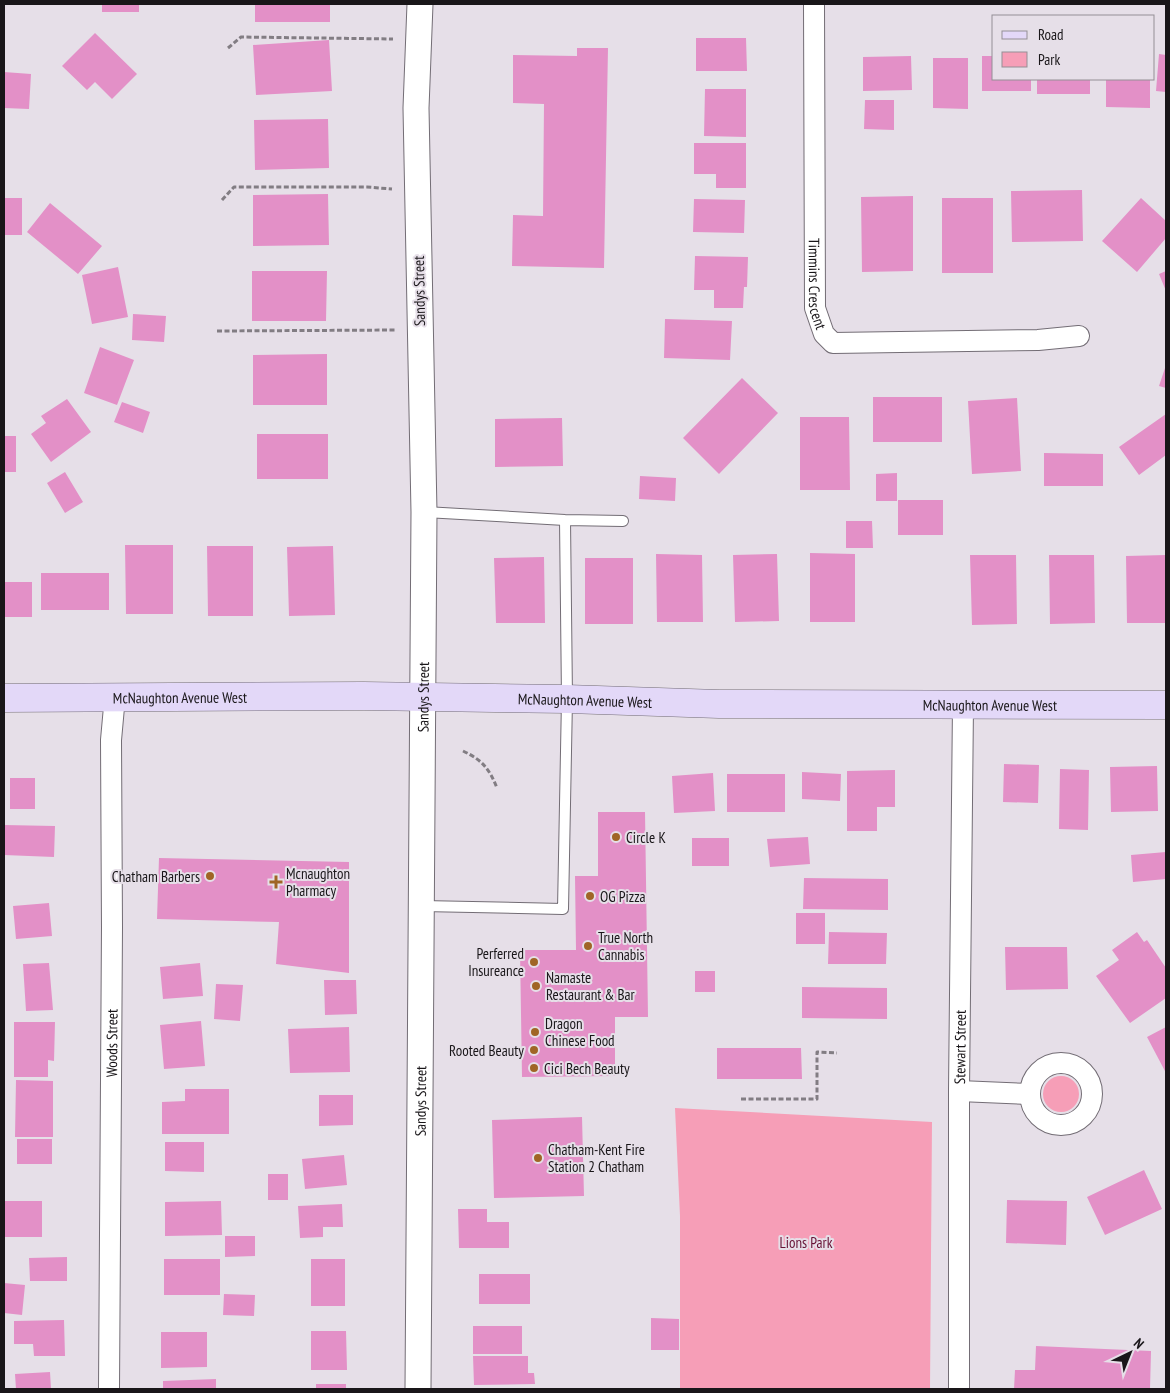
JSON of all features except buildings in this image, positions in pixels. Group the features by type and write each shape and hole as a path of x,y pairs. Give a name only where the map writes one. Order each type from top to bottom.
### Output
{"main road":[{"name":"McNaughton Avenue West","path":"4,698 364,696 567,699 720,704 1166,705"}],"street":[{"name":"Sandys Street","path":"418,1389 424,512 416,108 420,4"},
{"name":"Timmins Crescent","path":"814,4 815,308 824,334 833,343 1038,340 1079,336"},
{"name":"Woods Street","path":"109,1389 112,927 111,750 115,696"},
{"name":"Stewart Street","path":"959,1389 959,1091 963,705"},
{"path":"959,1091 1030,1094"}],"lane":[{"path":"424,512 565,520 623,521"},
{"path":"422,906 563,909 567,699 565,520"}],"path":[{"path":"228,48 241,37 419,40"},
{"path":"222,200 234,187 367,187 418,192"},
{"path":"217,331 420,330"},
{"path":"463,750 479,759 492,777 497,788"},
{"path":"741,1099 817,1099 817,1052 837,1053"}],"green space":[{"path":"1061,1076 1073,1082 1079,1094 1073,1106 1061,1112 1049,1106 1043,1094 1049,1082"},
{"name":"Lions Park","path":"675,1108 932,1122 930,1389 680,1389 680,1216"}],"place":[{"name":"Circle K","path":"616,837"},
{"name":"Chatham Barbers","path":"210,876"},
{"name":"Mcnaughton Pharmacy","path":"276,882"},
{"name":"OG Pizza","path":"590,896"},
{"name":"True North Cannabis","path":"588,946"},
{"name":"Perferred Insureance","path":"534,962"},
{"name":"Namaste Restaurant & Bar","path":"536,986"},
{"name":"Dragon Chinese Food","path":"535,1032"},
{"name":"Rooted Beauty","path":"534,1050"},
{"name":"Cici Bech Beauty","path":"534,1068"},
{"name":"Chatham-Kent Fire Station 2 Chatham","path":"538,1158"}]}
